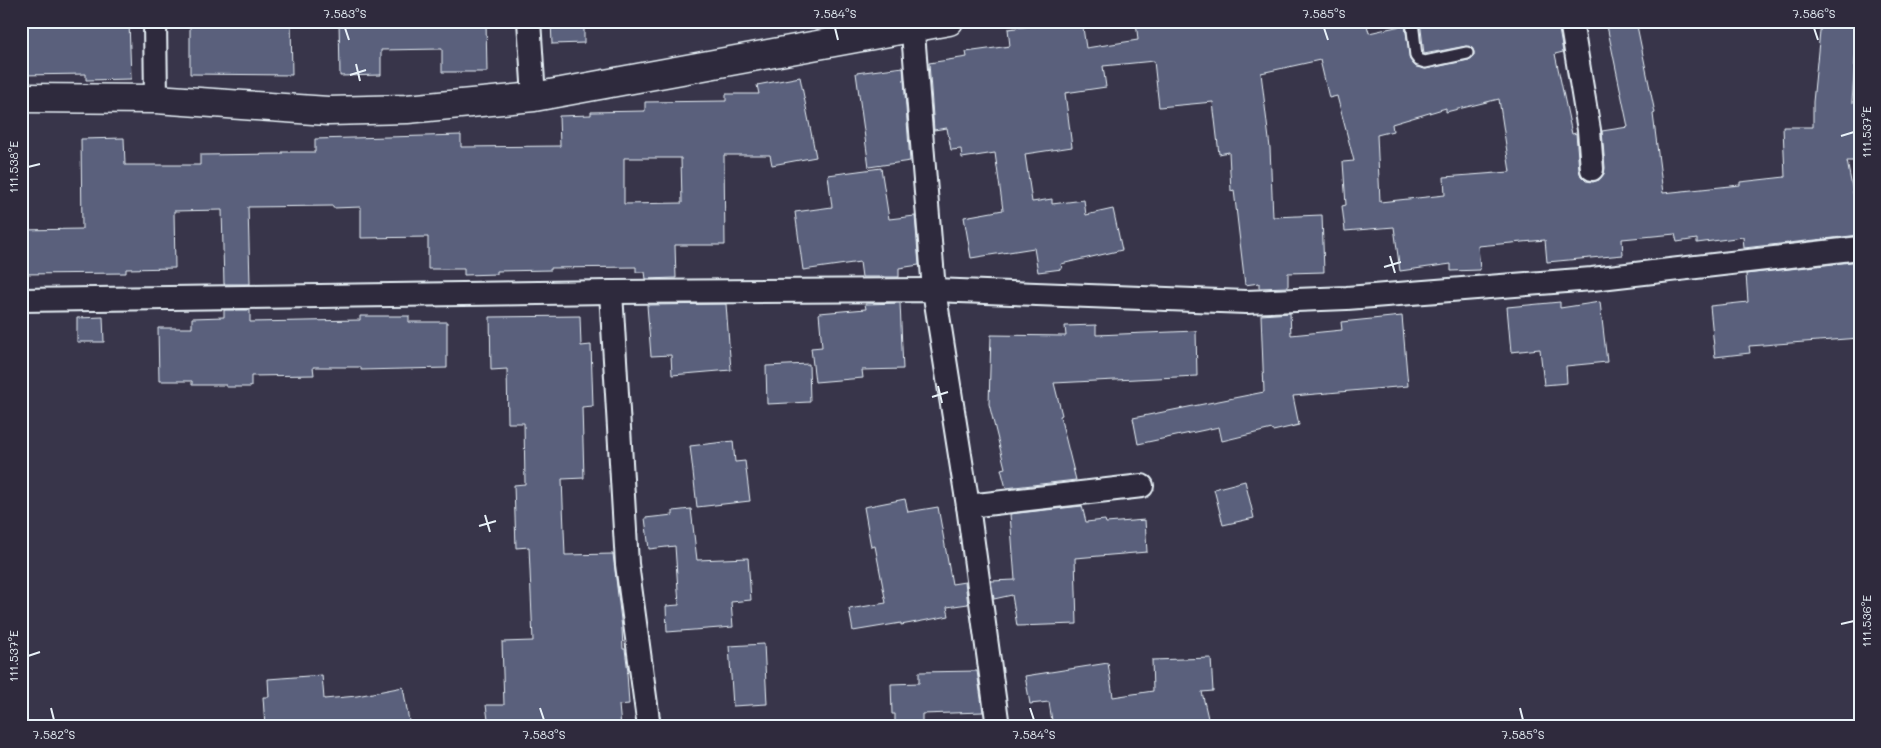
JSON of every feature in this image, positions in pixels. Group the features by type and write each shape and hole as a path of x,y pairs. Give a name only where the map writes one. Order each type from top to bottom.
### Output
{"street":[{"path":"155,21 156,99"},
{"path":"529,21 534,97"},
{"path":"21,98 156,99 328,111 407,109 534,97 912,25 948,21"},
{"path":"1571,21 1589,130 1592,170"},
{"path":"912,25 934,290 968,506 998,727"},
{"path":"21,300 611,292 934,290 1246,302 1328,299 1592,279 1860,248"},
{"path":"611,292 627,564 649,727"},
{"path":"968,506 1142,486"}],"lane":[{"path":"1412,21 1416,56 1419,60 1425,62 1467,53"}],"building":[{"path":"21,21 129,21 131,79 86,80 86,74 21,75"},
{"path":"190,21 291,21 292,75 190,74"},
{"path":"339,21 486,21 487,72 442,72 442,49 381,50 381,75 340,76"},
{"path":"551,21 584,21 584,43 552,44"},
{"path":"1082,21 1086,48 1138,40 1136,21 1163,21 1164,27 1215,21 1366,21 1369,33 1405,25 1410,60 1416,67 1426,69 1469,60 1474,56 1474,52 1472,48 1466,46 1424,54 1420,21 1544,21 1545,27 1558,24 1563,52 1555,54 1572,134 1576,133 1579,170 1581,176 1586,181 1593,182 1599,180 1604,174 1602,131 1628,127 1606,21 1636,21 1655,113 1653,114 1663,193 1740,185 1740,182 1785,177 1783,127 1813,127 1813,102 1821,21 1858,21 1852,102 1860,102 1860,161 1847,161 1856,208 1860,207 1860,235 1744,248 1743,237 1697,243 1697,239 1677,242 1675,234 1622,239 1623,255 1547,262 1545,240 1478,246 1480,270 1451,271 1451,264 1400,271 1394,227 1345,231 1342,206 1346,205 1343,162 1354,161 1337,96 1329,98 1320,60 1261,73 1270,148 1273,217 1322,215 1324,272 1288,273 1288,287 1259,288 1259,283 1245,285 1234,190 1231,191 1229,152 1219,154 1213,102 1159,107 1154,61 1103,66 1106,87 1065,93 1072,147 1025,154 1032,202 1052,199 1052,204 1084,200 1086,215 1113,209 1122,250 1061,264 1062,269 1038,272 1034,248 971,258 964,217 1003,210 995,153 962,158 961,149 951,150 947,128 934,130 929,63 967,57 966,52 1010,46 1008,29","holes":["1499,99 1510,172 1444,177 1445,195 1380,202 1377,135 1393,131 1392,124 1446,108 1446,112"]},
{"path":"903,67 910,161 869,167 856,73"},
{"path":"800,77 816,157 772,165 770,155 724,155 725,245 675,245 676,278 646,279 645,272 636,272 636,267 551,268 551,270 497,271 497,274 464,275 464,269 428,269 428,237 361,238 361,207 333,208 333,206 248,207 250,284 224,284 222,210 174,211 175,268 126,269 126,273 21,274 21,230 82,229 81,139 124,138 125,165 200,165 200,155 315,152 315,139 461,135 461,147 560,146 559,116 591,115 591,112 645,111 645,102 726,101 726,94 759,94 757,85","holes":["624,158 681,158 682,203 624,204"]},
{"path":"881,168 889,219 915,216 919,265 899,268 899,277 862,277 860,262 803,270 795,212 832,207 828,175"},
{"path":"1860,261 1860,338 1749,346 1750,353 1715,357 1710,306 1748,302 1746,274"},
{"path":"1560,302 1560,308 1600,302 1607,362 1566,366 1567,383 1544,385 1540,349 1511,352 1507,307"},
{"path":"900,303 903,369 862,370 863,378 815,382 811,348 822,347 819,313 866,309 865,304"},
{"path":"726,304 731,370 672,375 671,355 651,356 647,305"},
{"path":"224,310 250,310 250,322 360,320 360,316 409,316 409,322 447,322 447,368 361,370 361,367 313,367 314,375 251,376 251,387 192,385 192,381 159,381 158,328 192,328 192,318 224,317"},
{"path":"1290,313 1291,335 1342,330 1341,322 1402,316 1408,386 1293,396 1299,425 1273,431 1272,429 1222,441 1219,427 1138,444 1133,418 1264,392 1261,315"},
{"path":"580,316 581,346 591,345 593,406 582,407 584,478 562,479 565,555 613,554 623,649 625,649 628,672 629,704 619,705 621,727 489,727 486,705 504,705 502,642 533,641 529,547 516,548 514,485 525,484 524,423 508,423 507,369 491,370 490,317"},
{"path":"103,317 104,342 77,342 77,318"},
{"path":"1096,325 1096,335 1196,331 1197,376 1054,383 1076,480 1006,488 1001,469 1005,468 989,404 991,335 1066,336 1065,326"},
{"path":"809,364 810,402 767,404 766,366"},
{"path":"733,441 735,462 745,461 750,501 697,507 690,446"},
{"path":"1245,481 1254,518 1223,525 1214,489"},
{"path":"905,499 908,512 938,507 952,584 965,582 968,604 947,607 949,616 853,631 849,609 886,603 875,546 871,547 864,507"},
{"path":"1082,506 1086,522 1105,520 1106,523 1145,520 1147,552 1075,558 1077,624 1017,626 1012,595 994,599 991,581 1015,580 1010,514"},
{"path":"691,509 697,560 748,558 751,600 731,602 733,627 667,632 666,606 679,605 675,546 649,549 645,518 673,515 673,511"},
{"path":"764,644 767,704 733,706 729,646"},
{"path":"1211,658 1213,691 1202,692 1210,727 1053,727 1049,702 1030,704 1025,676 1108,663 1113,697 1153,691 1152,660"},
{"path":"977,671 983,712 922,714 922,727 895,727 895,714 892,714 891,684 919,683 919,672"},
{"path":"322,675 324,699 357,696 403,687 410,727 265,727 263,697 269,697 268,679"}]}
